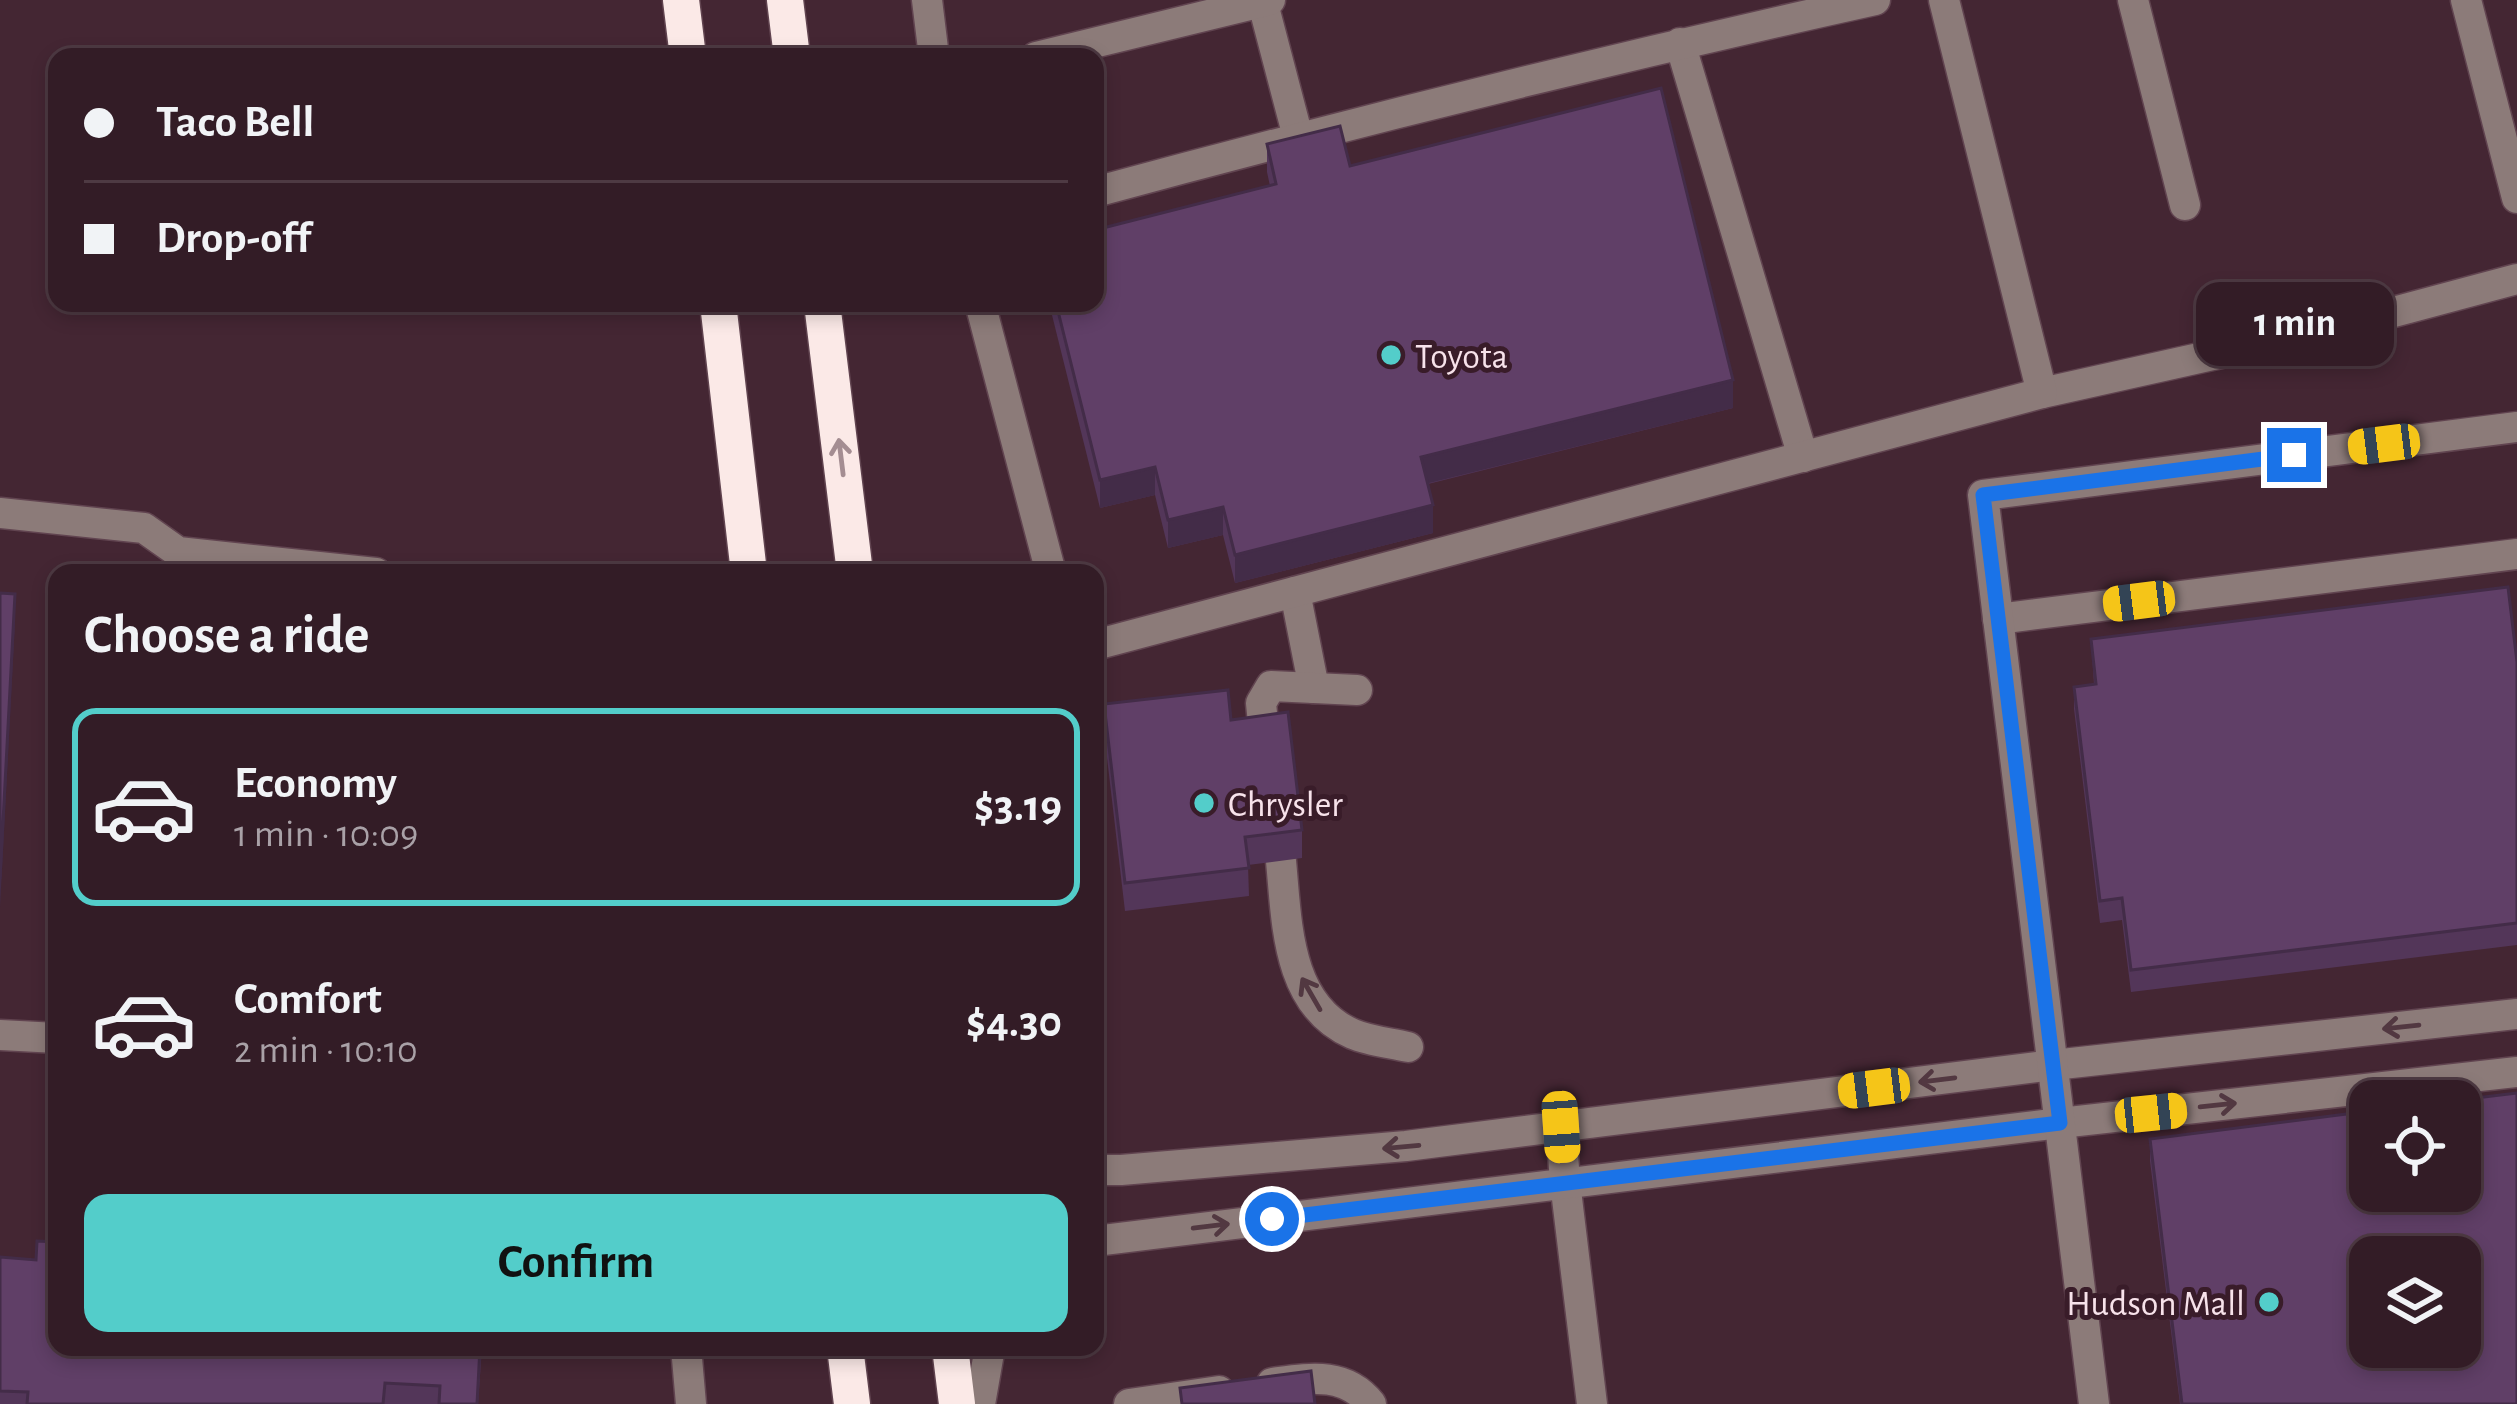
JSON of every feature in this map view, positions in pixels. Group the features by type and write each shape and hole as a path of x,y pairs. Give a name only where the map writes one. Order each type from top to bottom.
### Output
{"highway":[{"path":"681,0 687,48"},
{"path":"785,0 791,48"},
{"path":"719,312 748,564"},
{"path":"823,312 854,564"},
{"path":"951,1356 957,1404"}],"street":[{"path":"927,0 933,48"},
{"path":"1104,190 1680,43 1875,0"},
{"path":"1944,0 2042,393"},
{"path":"2133,0 2185,206"},
{"path":"2466,0 2517,198"},
{"path":"1073,48 1265,1 1298,137"},
{"path":"1680,43 1803,457"},
{"path":"1104,643 2042,393 2280,340 2298,352 2355,340 2375,317 2517,279"},
{"path":"982,312 1049,564"},
{"path":"2094,1404 1983,495 2517,427"},
{"path":"0,513 143,528 178,552 291,564"},
{"path":"1998,619 2517,554"},
{"path":"1295,592 1314,688"},
{"path":"1265,743 1261,703 1271,686 1357,690"},
{"path":"1280,861 1289,948 1313,1005 1352,1034 1408,1047"},
{"path":"1104,1170 1406,1146 2053,1065 2517,1014"},
{"path":"0,1035 48,1038"},
{"path":"1104,1240 2517,1072"},
{"path":"1561,1127 1592,1404"},
{"path":"687,1356 691,1404"},
{"path":"980,1404 988,1356"},
{"path":"1129,1404 1320,1376 1346,1383 1371,1404"}],"building":[{"name":"Toyota","path":"1661,88 1733,380 1421,457 1433,505 1235,555 1223,507 1168,520 1155,467 1100,480 1058,312 1104,312 1104,228 1276,184 1267,144 1340,126 1350,166"},
{"path":"2508,587 2517,662 2517,923 2131,970 2122,898 2100,901 2074,687 2096,684 2091,639"},
{"path":"0,593 15,594 0,879"},
{"name":"Chrysler","path":"1228,690 1231,720 1288,712 1302,830 1245,837 1249,868 1125,883 1104,704"},
{"name":"Hudson Mall","path":"2517,1093 2517,1404 2182,1404 2150,1139 2349,1114 2349,1212 2481,1212 2481,1097"},
{"path":"37,1241 48,1242 48,1356 480,1356 477,1404 439,1404 440,1386 385,1383 383,1404 27,1404 28,1392 0,1391 0,1257 36,1260"},
{"path":"1311,1371 1315,1404 1182,1404 1180,1388"}],"place":[{"name":"Toyota","path":"1391,355"},
{"name":"Chrysler","path":"1204,803"},
{"name":"Hudson Mall","path":"2269,1302"}],"route":[{"path":"1272,1219 2060,1123 1983,495 2294,455"}]}
